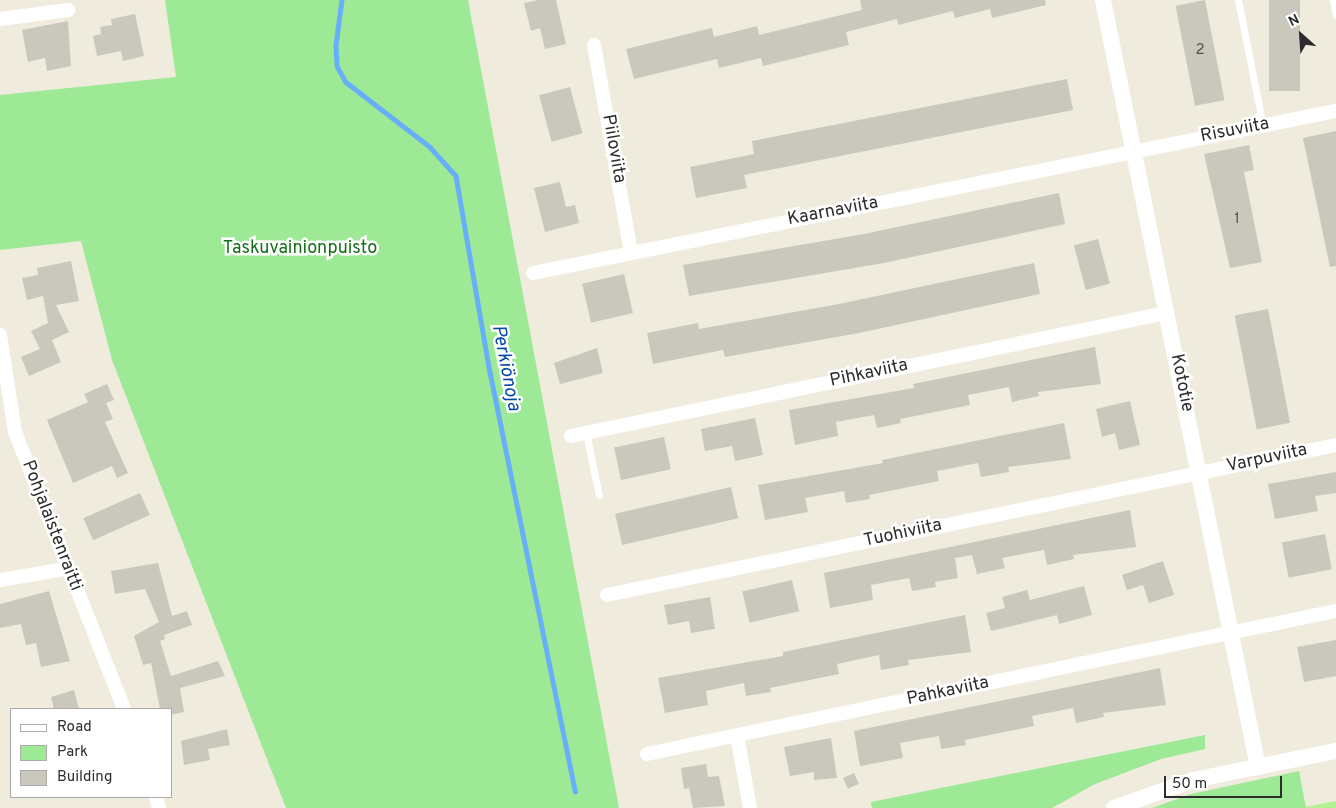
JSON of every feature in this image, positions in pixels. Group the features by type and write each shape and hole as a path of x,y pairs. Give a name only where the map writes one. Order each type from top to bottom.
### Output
{"street":[{"name":"Kototie","path":"1103,0 1258,767"},
{"path":"0,19 68,10"},
{"name":"Piiloviita","path":"594,45 631,253"},
{"name":"Risuviita","path":"1134,152 1336,111"},
{"name":"Kaarnaviita","path":"533,273 1134,152"},
{"name":"Pihkaviita","path":"572,436 1166,313"},
{"name":"Pohjalaistenraitti","path":"0,336 15,432 66,569 124,708"},
{"name":"Varpuviita","path":"1199,474 1336,445"},
{"name":"Tuohiviita","path":"607,595 1199,474"},
{"path":"0,580 66,569"},
{"name":"Pahkaviita","path":"647,754 1336,611"},
{"path":"737,736 750,808"},
{"path":"1114,808 1193,780 1336,751"}],"lane":[{"path":"1238,0 1263,126"},
{"path":"1333,0 1336,15"},
{"path":"586,433 599,495"}],"green space":[{"name":"Taskuvainionpuisto","path":"165,0 468,0 619,808 286,808 112,360 81,241 0,250 0,95 176,77"},
{"path":"1205,735 1205,749 1161,759 1095,784 1052,808 872,808 871,802"},
{"path":"1299,771 1306,808 1152,808 1191,794"},
{"path":"1336,801 1336,808 1306,808 1306,807"}],"building":[{"path":"538,0 556,0 566,44 545,49 540,28 531,31 524,3"},
{"path":"860,0 1045,0 1046,5 992,18 990,9 955,18 953,11 898,25 897,19 846,32 849,45 763,66 761,58 719,68 717,59 634,79 626,49 712,28 714,37 757,26 759,35 862,10"},
{"path":"1205,0 1224,100 1195,106 1176,6"},
{"path":"1269,0 1300,0 1300,91 1269,91"},
{"path":"135,14 144,56 123,61 121,51 97,56 93,36 101,34 100,27 112,25 111,19"},
{"path":"68,21 71,66 47,71 45,58 28,62 22,30"},
{"path":"1067,79 1073,110 744,175 747,188 696,198 690,167 754,154 752,141"},
{"path":"570,87 582,133 552,142 539,95"},
{"path":"1336,131 1336,266 1330,267 1303,138"},
{"path":"1249,145 1254,170 1244,172 1262,262 1230,268 1204,154"},
{"path":"560,182 566,207 575,205 579,223 545,232 534,188"},
{"path":"1059,193 1065,224 884,263 689,296 683,265 864,234"},
{"path":"1098,239 1110,283 1086,290 1074,245"},
{"path":"71,261 79,301 56,305 69,332 52,340 61,362 29,376 21,357 40,349 31,331 48,323 43,296 27,300 22,278 38,275 37,268"},
{"path":"1034,263 1040,294 859,333 725,357 723,350 653,364 647,333 698,323 699,329 839,304"},
{"path":"624,274 633,313 591,323 582,284"},
{"path":"1268,309 1290,423 1257,429 1235,315"},
{"path":"1095,347 1101,384 1038,392 1039,396 1012,402 1009,387 968,395 970,405 900,419 901,423 877,428 874,415 836,422 838,436 795,445 789,410 914,388 913,384"},
{"path":"597,348 603,373 560,384 554,363"},
{"path":"107,384 114,400 106,403 113,419 105,422 128,473 117,478 112,466 73,483 47,420 88,402 84,394"},
{"path":"1130,401 1140,445 1119,450 1115,433 1102,437 1096,409"},
{"path":"755,418 763,455 735,461 732,446 705,451 701,429"},
{"path":"1064,423 1071,459 1008,467 1009,472 981,477 978,463 937,471 939,481 869,495 870,499 846,503 844,491 805,498 808,512 765,520 758,485 883,463 882,460"},
{"path":"664,437 671,469 621,480 614,448"},
{"path":"1336,472 1336,493 1315,496 1318,511 1275,519 1268,484"},
{"path":"731,487 738,518 622,545 615,514"},
{"path":"140,493 150,515 93,540 83,518"},
{"path":"1130,510 1136,547 1073,555 1074,559 1047,565 1044,550 1002,558 1005,568 977,574 972,555 955,558 958,578 935,582 936,587 912,591 909,578 871,585 873,600 830,608 824,573"},
{"path":"1325,534 1332,569 1289,578 1282,542"},
{"path":"1163,561 1174,595 1149,603 1143,585 1127,590 1122,575"},
{"path":"158,563 172,616 187,611 192,625 164,635 165,639 160,641 171,676 218,661 225,676 180,688 184,712 172,715 172,708 160,708 151,663 143,665 134,636 159,622 145,589 115,594 111,571"},
{"path":"792,580 799,611 750,623 742,591"},
{"path":"1084,586 1092,615 1059,624 1057,615 991,631 986,613 1005,608 1002,597 1027,590 1030,600"},
{"path":"49,591 70,661 41,667 36,643 26,645 21,624 0,628 0,604"},
{"path":"710,597 715,629 691,633 689,621 668,625 664,605"},
{"path":"965,615 971,652 908,660 909,665 881,670 879,655 837,664 839,674 770,688 771,692 746,696 744,683 706,691 708,705 665,713 658,678 783,656 783,652"},
{"path":"1336,640 1336,676 1304,682 1297,647"},
{"path":"1160,668 1166,705 1103,713 1104,717 1076,723 1073,708 1032,716 1034,726 965,740 966,745 941,749 939,736 900,743 903,758 860,766 854,731"},
{"path":"74,690 79,708 54,708 51,697"},
{"path":"227,729 230,745 208,749 210,760 184,765 181,741"},
{"path":"831,738 837,778 814,780 814,772 790,776 784,747"},
{"path":"706,764 708,777 719,776 725,806 693,808 689,788 684,789 681,768"},
{"path":"854,773 859,784 848,789 843,778"}],"waterway":[{"name":"Perkiönoja","path":"342,0 336,45 337,66 346,82 430,147 456,176 490,372 575,791"}]}
